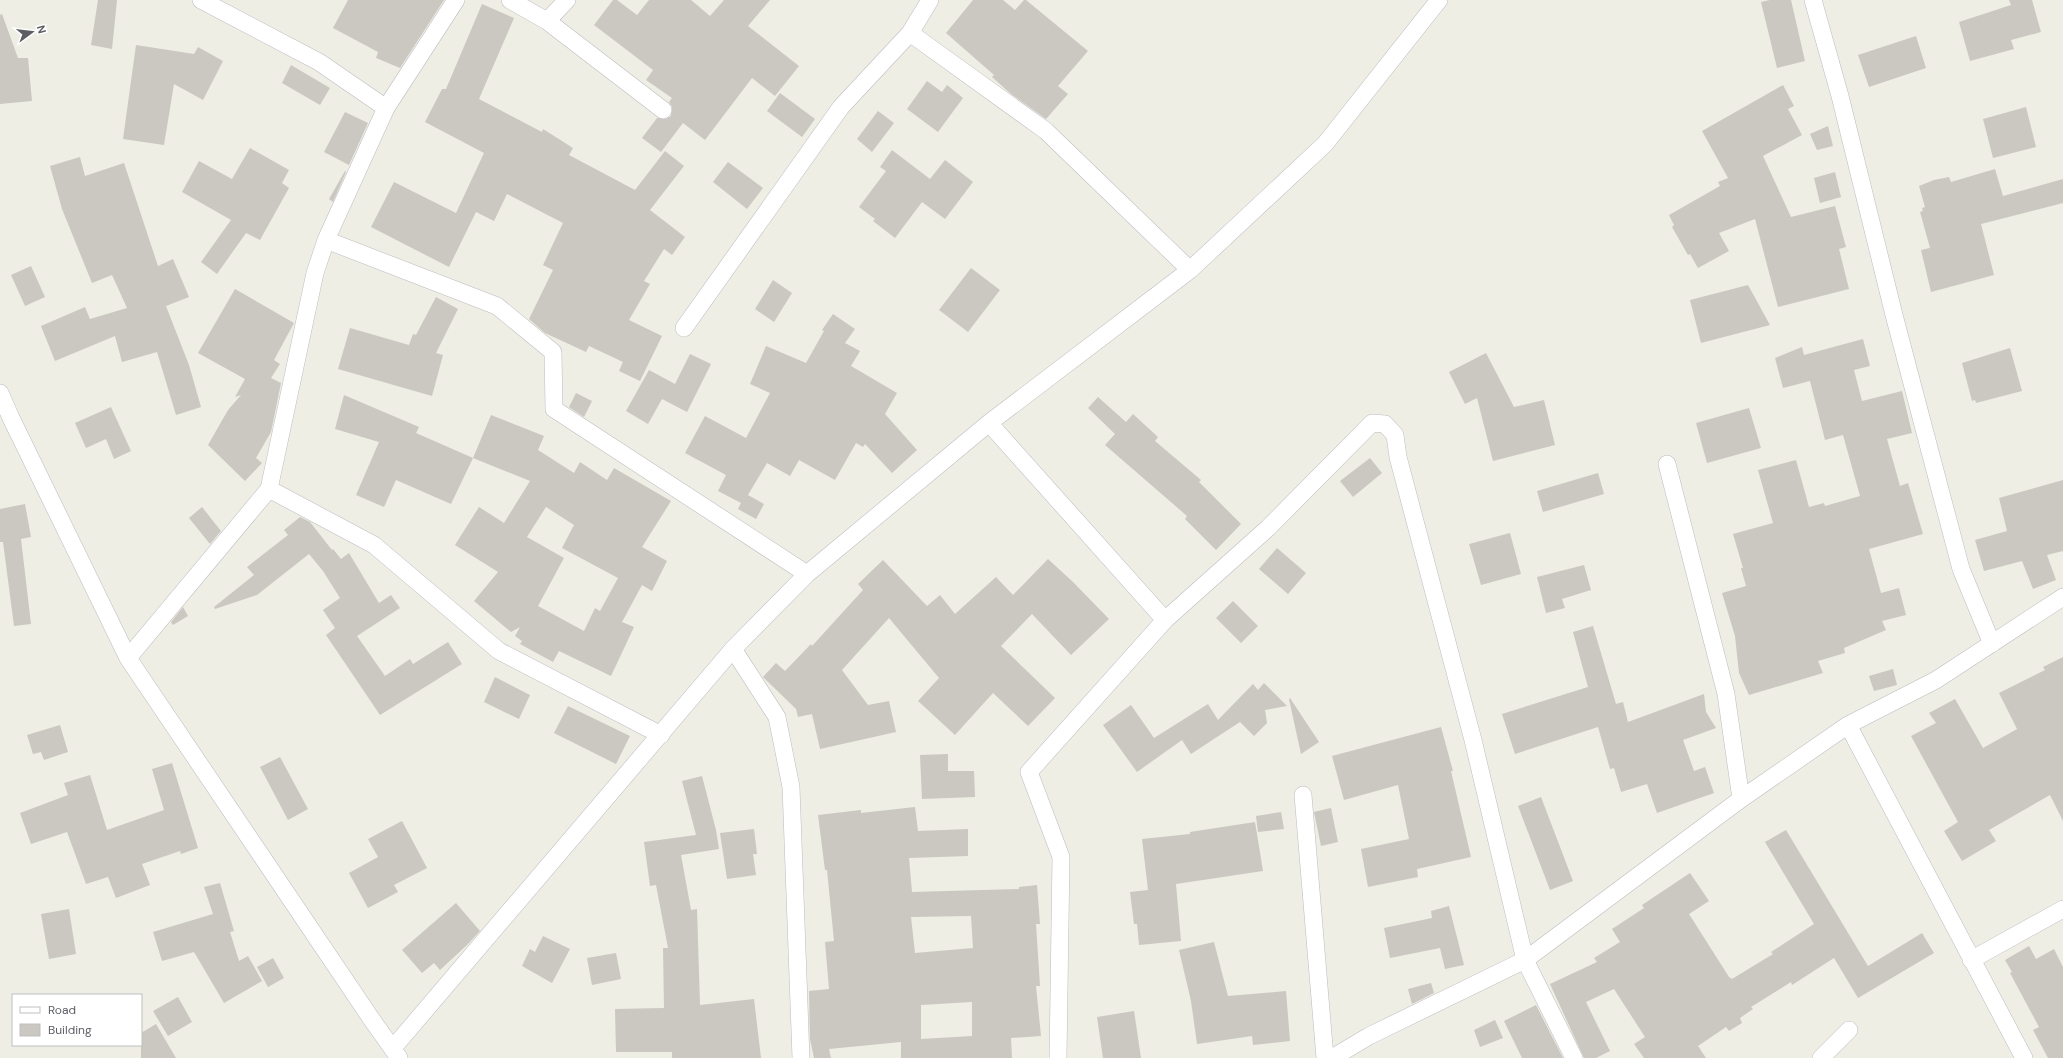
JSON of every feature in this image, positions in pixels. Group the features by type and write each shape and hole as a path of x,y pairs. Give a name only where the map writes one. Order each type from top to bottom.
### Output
{"street":[{"path":"201,0 319,62 386,108"},
{"path":"128,658 269,489 315,273 326,240 386,108 456,0"},
{"path":"510,0 547,21 663,110"},
{"path":"547,21 567,0"},
{"path":"684,328 841,107 910,33 930,0"},
{"path":"0,393 128,658 370,1017 396,1053 733,649 807,574 989,423 1190,270 1325,144 1439,0"},
{"path":"1813,0 1840,96 1894,315 1961,569 1992,644"},
{"path":"910,33 1046,131 1190,270"},
{"path":"326,240 497,306 553,352 554,410 807,574"},
{"path":"989,423 1165,620"},
{"path":"1058,1058 1061,857 1029,772 1165,620 1268,528 1372,423 1385,424 1395,435 1398,457 1473,740 1525,960 1574,1058"},
{"path":"1667,464 1726,694 1741,799"},
{"path":"269,489 374,545 499,651 661,735"},
{"path":"1332,1058 1369,1036 1525,960 1741,799 1848,725 1936,680 2063,597"},
{"path":"733,649 777,717 791,787 801,1058"},
{"path":"1848,725 2024,1058"},
{"path":"1303,795 1325,1058"},
{"path":"1971,960 2063,909"},
{"path":"1821,1058 1849,1030"}],"building":[{"path":"98,0 117,0 112,49 91,45"},
{"path":"348,0 444,0 400,68 376,58 378,52 333,28"},
{"path":"613,0 617,0 637,15 649,0 691,0 710,16 724,0 770,0 748,26 799,66 775,96 752,78 705,140 683,123 661,152 642,138 657,118 666,119 671,116 672,107 669,102 672,98 646,80 653,70 594,25"},
{"path":"973,0 1003,0 1015,10 1024,0 1026,0 1088,51 1058,86 1068,94 1046,119 1011,94 992,77 994,75 946,33"},
{"path":"1770,0 1791,0 1805,61 1777,68 1761,2"},
{"path":"2009,0 2032,0 2041,32 2011,40 2014,49 1970,61 1959,22 2011,5"},
{"path":"482,4 514,18 479,99 542,132 543,129 573,148 569,155 635,190 665,151 684,166 650,210 685,237 672,255 664,249 644,281 650,284 629,320 662,336 640,381 619,371 623,362 589,346 586,352 545,333 529,319 553,270 543,265 563,223 507,194 494,221 476,212 449,267 371,227 394,182 456,213 484,153 425,122 442,89 446,89"},
{"path":"2,14 18,58 28,58 32,101 0,104 0,15"},
{"path":"1916,36 1926,68 1869,87 1858,55"},
{"path":"136,45 194,54 198,47 223,61 203,100 174,84 164,145 123,139"},
{"path":"291,65 330,88 320,105 282,83"},
{"path":"927,81 942,92 947,85 963,98 938,132 907,109"},
{"path":"1783,85 1794,106 1788,109 1802,135 1763,156 1791,217 1835,206 1846,247 1839,249 1849,289 1778,307 1755,219 1719,233 1729,251 1698,268 1690,254 1688,255 1672,227 1674,225 1669,215 1720,186 1718,182 1728,178 1702,131"},
{"path":"780,93 815,119 802,137 767,111"},
{"path":"2026,107 2036,147 1993,158 1983,119"},
{"path":"878,111 894,123 872,152 857,139"},
{"path":"345,112 368,123 349,165 324,152"},
{"path":"1828,126 1833,146 1817,150 1810,134"},
{"path":"250,148 289,170 282,183 289,188 260,240 246,233 217,274 201,262 231,220 182,192 199,161 232,179"},
{"path":"892,150 930,179 945,160 973,182 945,219 922,202 895,238 873,221 875,219 859,207 886,171 880,167"},
{"path":"80,157 85,176 124,163 158,266 173,259 189,297 166,306 189,365 201,407 176,415 157,352 122,362 115,336 55,361 41,326 85,307 90,319 127,308 112,275 92,283 62,209 50,166"},
{"path":"728,162 763,188 747,209 713,182"},
{"path":"1995,169 2003,196 2063,179 2063,203 1981,224 1994,275 1931,292 1921,250 1930,248 1920,212 1923,211 1922,208 1925,207 1919,186 1934,180 1949,177 1951,182"},
{"path":"345,171 346,172 333,202 329,199"},
{"path":"1835,172 1841,197 1820,203 1814,178"},
{"path":"31,266 45,297 25,306 11,275"},
{"path":"971,268 1000,290 968,332 939,310"},
{"path":"773,280 792,293 774,322 755,309"},
{"path":"1748,285 1770,325 1701,343 1690,300"},
{"path":"235,289 294,323 274,360 280,364 271,378 281,383 271,432 256,458 262,463 245,481 208,445 228,410 241,395 235,397 245,379 198,353"},
{"path":"436,297 458,309 436,353 443,355 432,396 338,369 350,328 409,345 413,334 416,335"},
{"path":"833,314 855,329 845,343 860,351 851,366 897,393 885,414 917,450 892,473 865,444 863,447 856,443 835,480 799,460 790,476 767,463 748,495 764,504 756,519 738,509 741,503 718,491 726,475 685,453 705,416 746,438 770,393 750,384 766,346 806,363 824,331 822,330"},
{"path":"1863,339 1870,366 1854,370 1862,401 1902,391 1912,433 1887,439 1900,486 1908,483 1923,534 1869,549 1881,593 1899,588 1906,615 1882,621 1886,630 1844,648 1845,653 1818,661 1823,673 1749,695 1739,673 1735,636 1722,593 1746,586 1741,568 1743,568 1733,534 1773,523 1758,470 1796,460 1809,507 1824,503 1825,506 1860,496 1843,435 1825,440 1810,381 1783,388 1775,358 1802,347 1804,355"},
{"path":"2010,348 2022,391 1976,403 1975,400 1972,401 1962,363"},
{"path":"1486,353 1514,407 1544,400 1555,445 1493,461 1477,398 1465,404 1449,372"},
{"path":"690,354 711,364 687,412 662,399 648,424 626,411 649,370 675,384"},
{"path":"576,393 592,401 584,417 569,407"},
{"path":"344,395 419,427 416,433 473,458 451,504 396,480 384,507 356,495 379,442 335,429"},
{"path":"1098,397 1126,422 1133,414 1158,437 1155,441 1201,480 1199,482 1241,524 1216,550 1185,519 1187,516 1105,445 1115,434 1088,408"},
{"path":"111,407 131,451 114,459 106,439 86,448 75,423"},
{"path":"1749,408 1761,448 1707,463 1696,423"},
{"path":"491,415 544,436 538,450 574,473 580,462 607,480 614,468 671,501 642,547 667,561 652,591 642,585 622,622 634,627 611,676 559,651 553,662 520,644 522,641 515,636 520,627 511,632 474,601 498,572 455,545 479,507 504,523 530,481 473,458","holes":["546,507 574,525 562,548 618,578 600,611 595,608 584,631 538,606 564,558 527,537"]},
{"path":"1370,458 1382,473 1353,497 1340,481"},
{"path":"1598,473 1604,494 1543,512 1537,491"},
{"path":"2063,480 2063,551 2047,555 2056,580 2033,589 2022,561 1984,571 1975,540 2007,531 1999,498"},
{"path":"25,504 31,537 21,539 31,624 14,626 3,542 0,542 0,509"},
{"path":"202,507 221,531 210,544 189,518"},
{"path":"300,517 310,522 341,559 349,553 379,603 391,595 400,608 357,636 385,676 410,659 413,664 448,642 462,664 380,715 326,635 335,628 323,610 340,598 323,571 309,554 257,595 215,609 214,607 254,575 247,567 288,535 284,530"},
{"path":"1510,533 1521,574 1481,585 1469,544"},
{"path":"1277,548 1306,573 1288,594 1259,569"},
{"path":"1048,559 1109,619 1071,655 1032,614 1001,646 1055,698 1028,726 993,693 955,735 918,701 939,678 889,618 842,670 868,705 889,701 896,732 820,749 812,714 798,717 796,709 763,677 776,663 785,671 811,644 812,646 863,590 858,584 883,560 927,606 940,595 955,614 996,577 1013,595"},
{"path":"1584,565 1591,590 1562,599 1565,608 1546,613 1537,577"},
{"path":"1233,601 1258,626 1241,643 1216,618"},
{"path":"183,607 188,616 173,625 171,622"},
{"path":"1593,626 1616,704 1623,702 1628,722 1704,694 1706,712 1716,728 1683,740 1694,771 1705,767 1714,793 1657,813 1647,784 1621,792 1614,768 1610,769 1598,727 1515,754 1502,714 1588,687 1573,632"},
{"path":"2063,657 2063,821 2050,795 1989,830 1996,841 1962,861 1944,831 1958,822 1911,736 1936,723 1929,713 1955,699 1983,748 2017,729 1999,693 2045,670 2043,667"},
{"path":"1893,669 1897,685 1874,691 1869,676"},
{"path":"495,677 530,695 519,719 484,702"},
{"path":"1264,683 1287,706 1265,710 1267,723 1254,736 1240,722 1191,754 1182,740 1137,772 1103,725 1131,705 1154,738 1208,704 1218,720 1253,684 1258,690"},
{"path":"1290,698 1319,742 1301,754 1289,699"},
{"path":"568,706 630,736 616,764 554,733"},
{"path":"60,725 68,752 44,760 41,752 33,754 27,735"},
{"path":"1441,727 1453,771 1451,771 1471,857 1417,869 1418,877 1368,887 1361,849 1409,839 1398,785 1344,800 1332,756"},
{"path":"948,754 948,771 974,771 975,797 922,799 920,755"},
{"path":"280,757 308,809 288,820 260,767"},
{"path":"172,763 198,848 181,854 180,851 142,864 150,885 116,898 108,877 86,884 67,832 31,844 20,813 68,795 64,783 90,775 107,830 164,810 152,769"},
{"path":"702,776 716,830 719,849 681,855 691,910 697,909 700,1005 754,999 761,1058 672,1058 672,1052 616,1052 615,1009 664,1008 663,948 668,948 656,885 650,886 644,842 696,835 682,781"},
{"path":"1541,797 1573,881 1550,890 1518,806"},
{"path":"915,807 918,831 968,829 968,856 909,858 912,892 1019,889 1019,887 1037,885 1040,924 1036,924 1040,986 1036,986 1041,1036 1011,1038 1012,1058 901,1058 901,1042 829,1049 831,1058 814,1058 810,1039 809,991 829,989 825,942 834,941 827,870 825,870 818,815 861,810 861,813","holes":["971,916 973,948 915,953 911,917","972,1002 972,1036 921,1039 921,1005"]},
{"path":"1331,808 1338,842 1321,846 1314,812"},
{"path":"1281,812 1284,829 1258,832 1256,816"},
{"path":"402,821 427,868 394,885 398,892 368,908 349,873 378,857 368,839"},
{"path":"1255,822 1263,871 1176,884 1181,941 1139,945 1137,924 1134,924 1130,892 1148,890 1142,839 1190,834 1190,832"},
{"path":"754,829 757,854 753,854 756,875 727,879 720,833"},
{"path":"1786,830 1868,966 1922,933 1934,953 1858,998 1834,958 1792,985 1791,982 1751,1007 1753,1009 1740,1018 1742,1023 1729,1031 1726,1027 1698,1046 1706,1058 1644,1058 1634,1044 1645,1037 1614,989 1586,1002 1610,1051 1596,1058 1584,1058 1550,984 1597,962 1594,958 1620,942 1612,929 1644,908 1642,905 1690,873 1709,901 1689,914 1729,977 1732,979 1773,954 1771,952 1814,924 1765,842"},
{"path":"220,883 234,931 230,932 239,961 248,956 262,981 224,1003 194,952 162,961 153,932 213,914 204,887"},
{"path":"456,903 480,931 440,970 434,963 422,973 402,950"},
{"path":"1449,906 1464,965 1445,969 1440,948 1390,958 1384,928 1432,918 1431,911"},
{"path":"69,909 76,954 49,959 41,914"},
{"path":"543,936 570,949 552,983 522,966 530,949 535,952"},
{"path":"1214,942 1228,996 1286,991 1290,1041 1253,1045 1252,1036 1197,1044 1191,1001 1179,950"},
{"path":"2029,946 2036,959 2054,949 2063,967 2063,1058 2048,1058 2033,1030 2039,1027 2010,973 2012,972 2005,960"},
{"path":"616,953 621,979 592,985 587,958"},
{"path":"273,958 284,978 268,987 257,967"},
{"path":"1431,983 1434,993 1412,1004 1408,989"},
{"path":"178,997 192,1022 168,1036 153,1011"},
{"path":"1536,1005 1563,1058 1522,1058 1504,1021"},
{"path":"1134,1011 1141,1058 1103,1058 1097,1017"},
{"path":"1495,1020 1503,1038 1480,1047 1474,1030"},
{"path":"156,1024 176,1058 141,1058 142,1032"}]}
